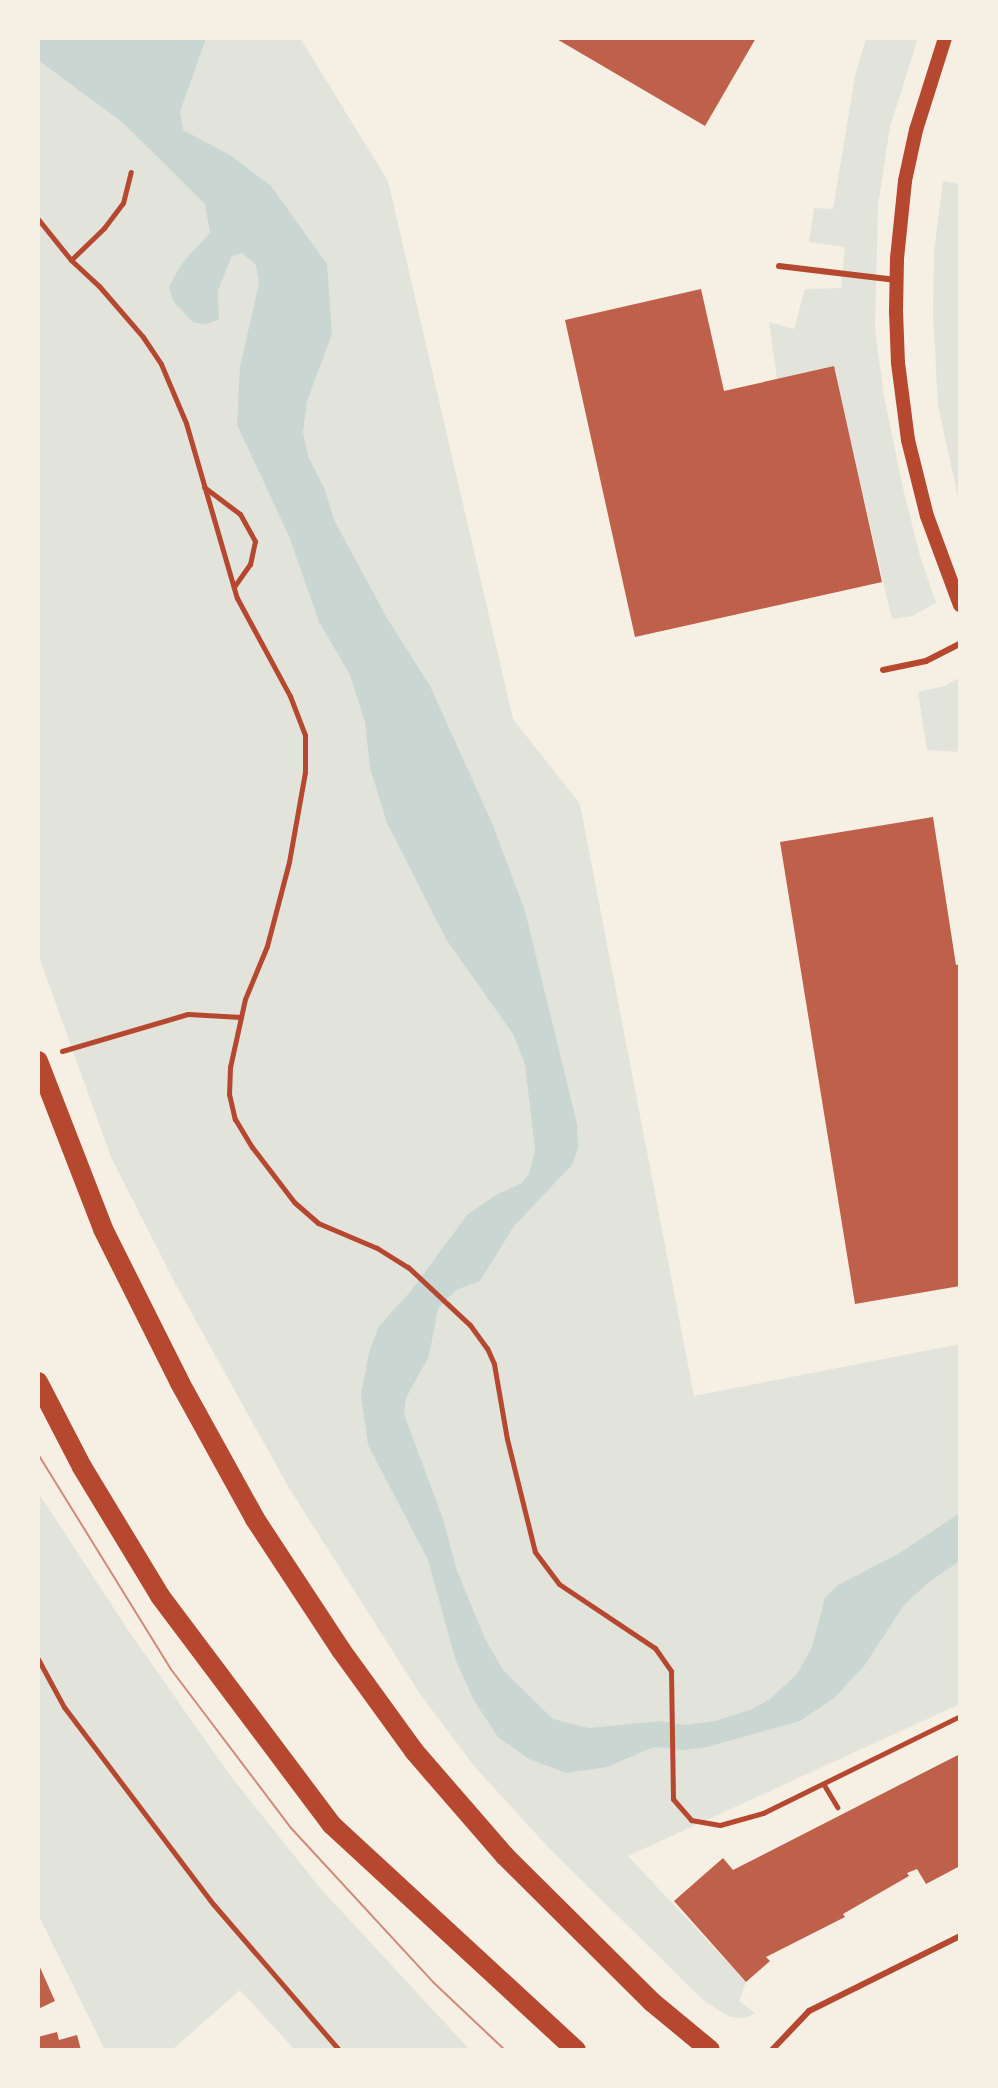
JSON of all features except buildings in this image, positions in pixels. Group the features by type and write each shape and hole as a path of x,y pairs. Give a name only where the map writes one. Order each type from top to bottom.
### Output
{"main road":[{"path":"45,1058 103,1229 180,1383 255,1519 341,1650 414,1751 505,1856 652,2002 710,2050"},
{"path":"38,1382 82,1467 160,1596 332,1825 576,2050"}],"street":[{"path":"945,38 930,80 905,181 896,280 898,363 908,440 927,516 960,605"}],"lane":[{"path":"779,266 896,280"},
{"path":"883,670 926,661 960,644"},
{"path":"772,2050 809,2011 960,1936"}],"path":[{"path":"71,260 123,203 131,172"},
{"path":"38,219 71,260 99,286 161,364 186,423 245,618 301,720 306,754 289,862 267,946 241,1017 230,1067 229,1094 235,1119 252,1147 294,1202 318,1223 377,1248 408,1267 470,1325 494,1364 507,1439 535,1552 559,1584 664,1658 671,1671 670,1763 673,1799 683,1813 698,1823 738,1822 824,1785 960,1716"},
{"path":"204,487 240,514 255,541 250,564 234,587"},
{"path":"45,1058 188,1014 241,1017"},
{"path":"38,1659 64,1707 204,1892 339,2050"},
{"path":"824,1785 837,1807"}],"shaded area":[{"path":"38,38 300,38 388,181 513,719 580,804 694,1396 960,1344 960,1704 628,1856 746,1982 739,2001 755,2013 745,2018 730,2017 704,2001 548,1847 474,1766 420,1694 289,1488 176,1285 111,1157 38,954"},
{"path":"38,38 206,38 180,112 183,130 230,155 271,186 327,264 332,334 307,401 303,432 308,456 325,490 334,520 387,618 430,686 492,823 525,911 577,1124 578,1148 572,1165 514,1226 480,1281 456,1290 438,1308 429,1356 406,1398 404,1414 443,1519 457,1571 485,1639 503,1670 553,1719 589,1728 660,1721 686,1725 715,1721 750,1710 770,1699 797,1674 812,1647 825,1598 838,1585 898,1554 960,1513 960,1561 929,1582 904,1605 864,1666 834,1698 800,1721 707,1747 683,1750 654,1747 607,1767 566,1773 529,1759 498,1737 473,1699 455,1658 428,1560 368,1445 361,1395 369,1352 379,1326 411,1291 467,1215 496,1195 522,1183 529,1174 535,1149 525,1064 513,1034 446,939 387,823 370,768 365,722 350,675 319,622 289,536 237,425 240,367 259,283 256,265 242,253 232,256 218,290 219,319 207,324 194,323 173,301 169,286 183,262 210,233 205,204 122,122 38,60"},
{"path":"866,38 918,38 890,127 878,205 875,330 884,396 902,484 920,556 936,603 912,616 892,619 833,366 777,379 769,322 794,329 805,289 841,288 845,247 809,242 814,208 833,209 855,76"},
{"path":"943,181 960,184 960,506 938,406 933,314 934,251"},
{"path":"960,677 960,752 927,750 918,692 945,686"},
{"path":"38,1492 128,1630 229,1774 321,1889 470,2050 295,2050 240,1990 172,2050 105,2050 38,1914"}],"tram line":[{"path":"38,1454 170,1668 291,1828 433,1982 505,2050"}]}
